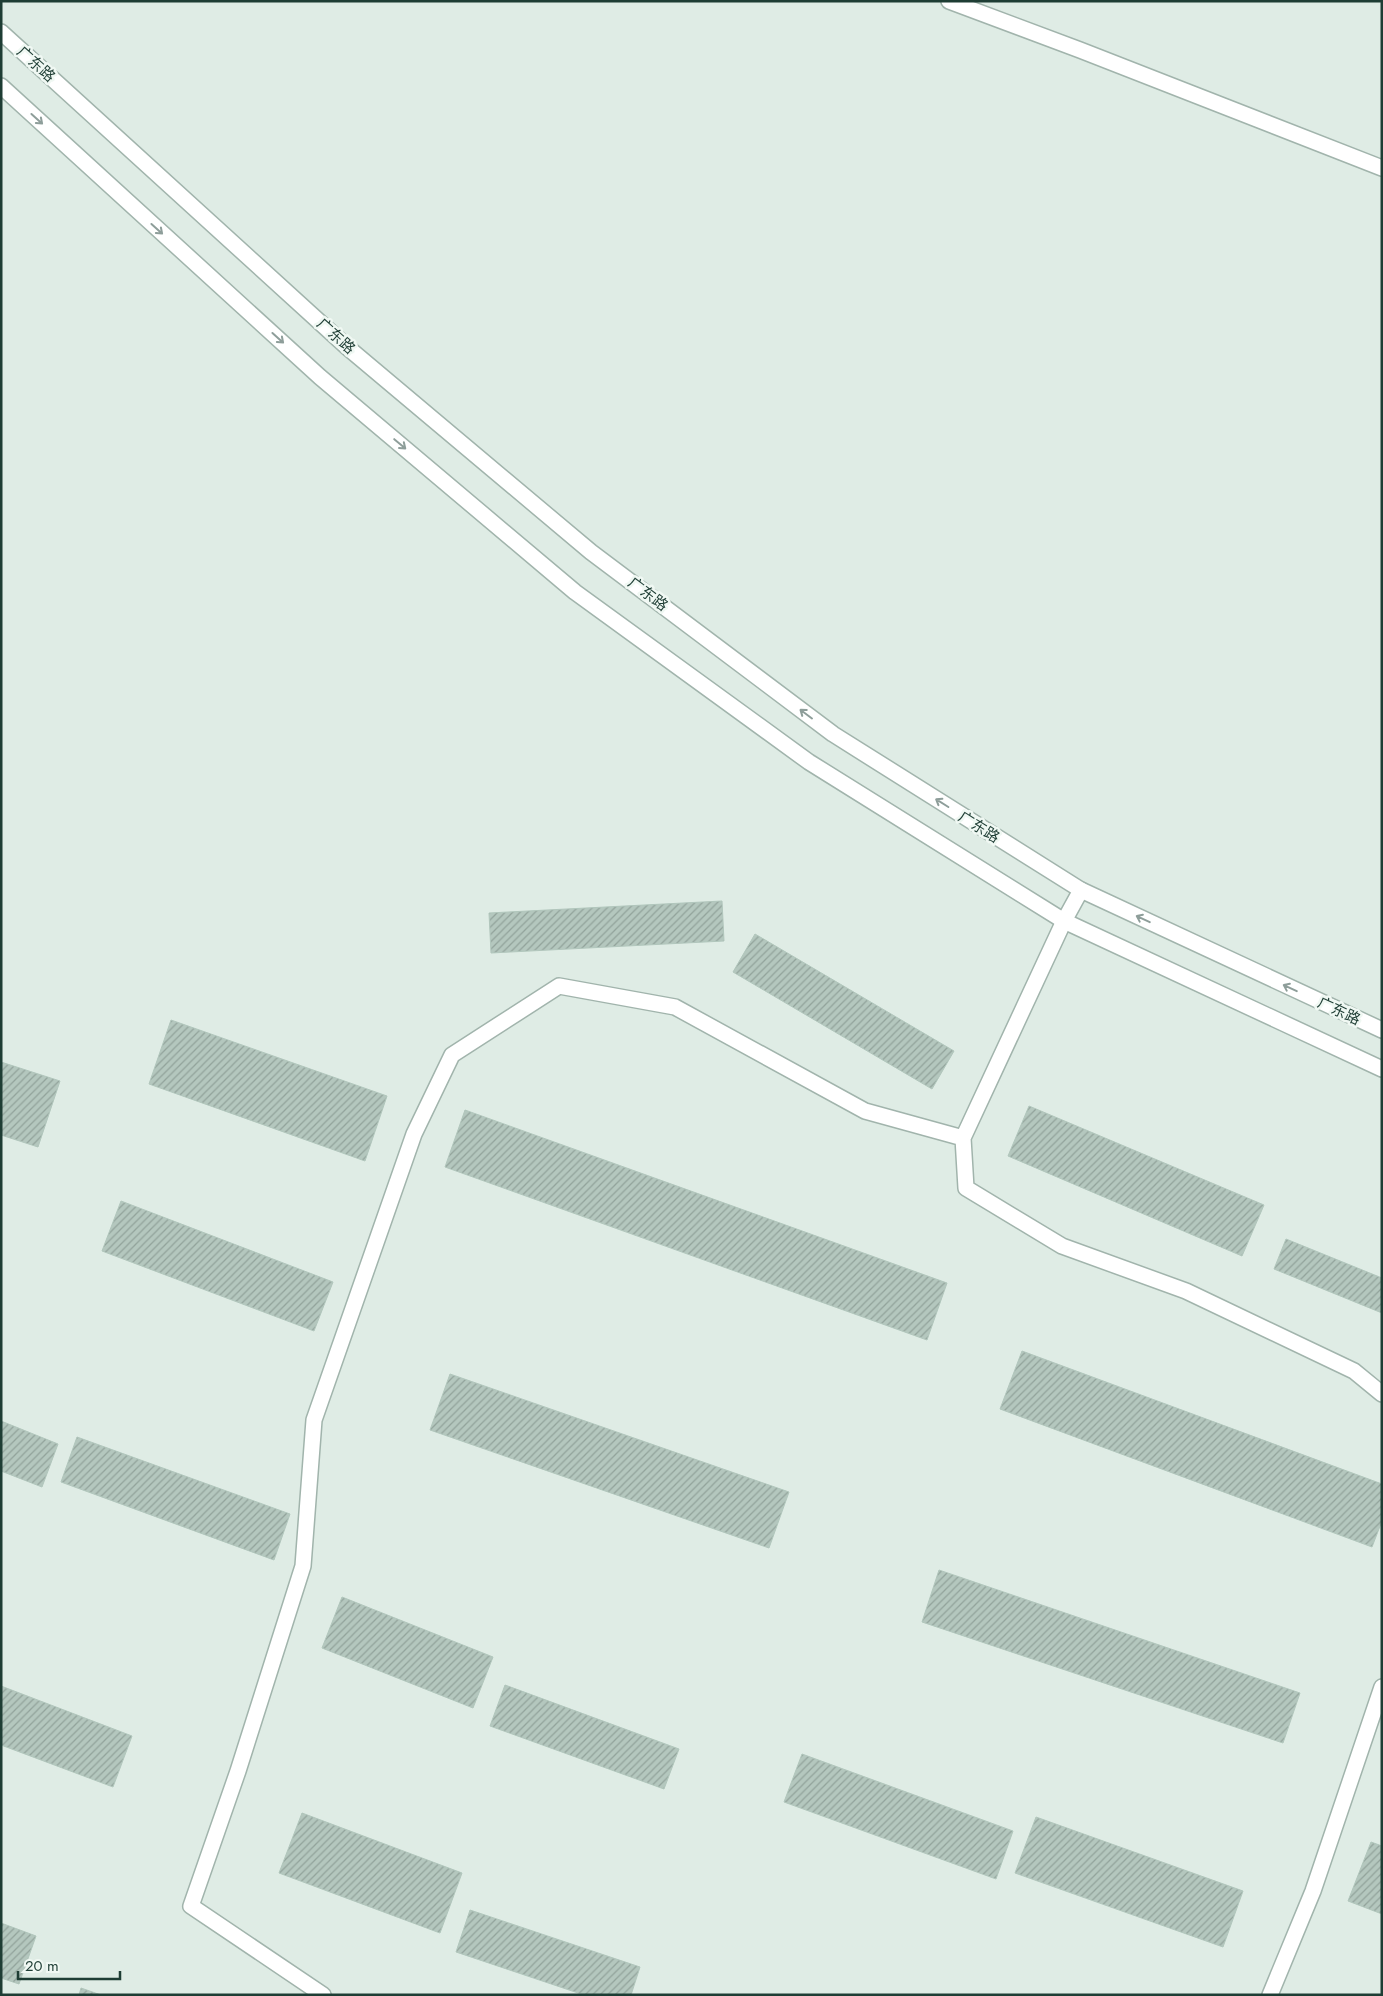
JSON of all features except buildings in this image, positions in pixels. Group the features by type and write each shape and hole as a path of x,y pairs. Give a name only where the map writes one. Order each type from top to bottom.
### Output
{"street":[{"path":"949,1 1382,168"},
{"name":"广东路","path":"1,32 347,348 591,552 833,734 1080,890 1382,1030"},
{"path":"1,86 320,377 576,592 809,762 1064,921 1382,1069"},
{"path":"1080,890 963,1138 966,1188 1062,1246 1186,1291 1354,1371 1382,1394"},
{"path":"323,1995 192,1906 238,1771 303,1566 314,1420 414,1134 452,1055 559,986 675,1007 865,1111 963,1138"},
{"path":"1270,1995 1312,1891 1382,1687"}]}
